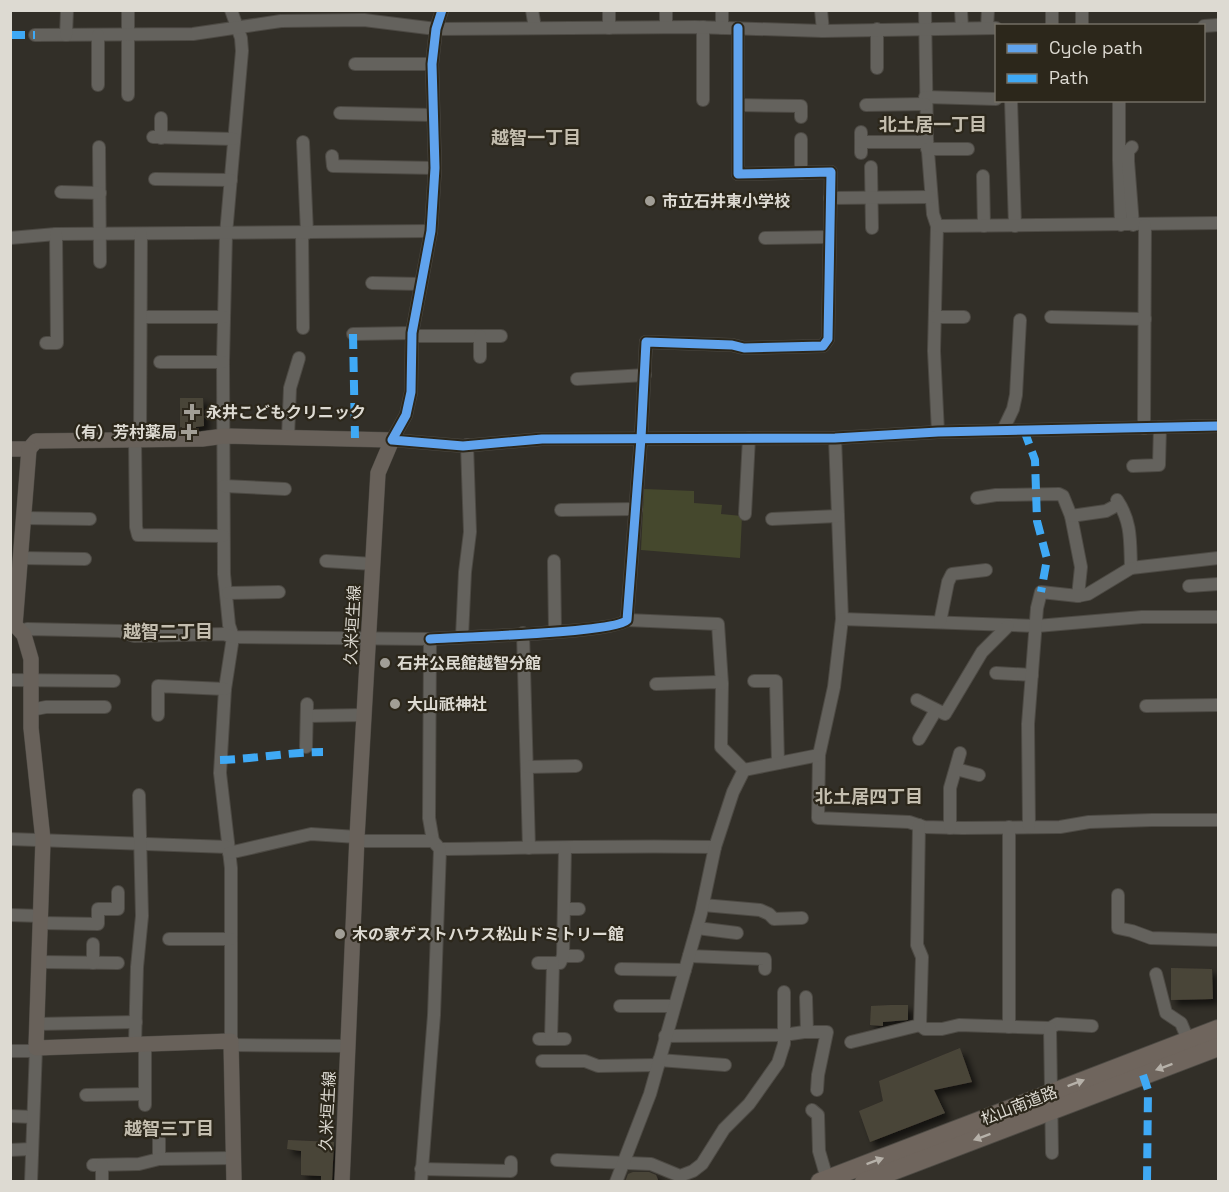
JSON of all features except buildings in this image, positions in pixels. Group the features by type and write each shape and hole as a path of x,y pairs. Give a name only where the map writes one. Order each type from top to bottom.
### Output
{"highway":[{"name":"松山南道路","path":"825,1181 1050,1092 1218,1029"},
{"name":"松山南道路","path":"864,1182 890,1177 1051,1111 1218,1047"}],"main road":[{"path":"234,1182 231,1043 36,1050 43,840 31,710 31,659 16,628 19,522 29,449 36,441 202,439 225,436 392,440"},
{"name":"久米垣生線","path":"342,1182 357,839 378,472 392,440"},
{"path":"10,449 29,449"}],"street":[{"path":"66,35 67,10"},
{"path":"128,10 128,95"},
{"path":"231,10 241,38 242,51 226,234 224,317 224,574 233,637 225,688 220,773 231,868 231,1043 348,1046"},
{"path":"442,10 436,29 432,64 435,168 431,231 412,335 411,392 406,415 392,440 467,445 542,439 835,438 849,435 938,432 1218,426"},
{"path":"532,10 536,28"},
{"path":"609,10 609,28"},
{"path":"666,10 666,27"},
{"path":"722,10 722,28"},
{"path":"821,10 823,31"},
{"path":"925,10 927,145 933,214 937,226 934,351 938,432"},
{"path":"962,10 962,28"},
{"path":"35,35 193,34 307,16 329,15 436,29 703,27 823,31 992,28 987,10"},
{"path":"703,27 703,100"},
{"path":"16,628 120,630 134,636 224,634 233,637 430,639 623,624 627,620 642,438 646,342 732,345 744,348 823,346 828,339 831,172 738,174 738,28"},
{"path":"876,29 877,68"},
{"path":"98,35 98,84"},
{"path":"355,64 432,64"},
{"path":"866,105 925,101 995,101"},
{"path":"1005,102 1015,226"},
{"path":"1119,102 1127,150 1133,225 1145,319 1144,428"},
{"path":"738,105 801,106 801,117"},
{"path":"340,113 362,108 432,115"},
{"path":"161,118 157,137 234,139"},
{"path":"801,139 801,173"},
{"path":"299,321 305,233 303,142"},
{"path":"861,143 968,149"},
{"path":"99,147 100,262"},
{"path":"333,156 333,166 435,168"},
{"path":"871,167 872,228"},
{"path":"983,176 984,226"},
{"path":"155,179 231,180"},
{"path":"61,192 100,193"},
{"path":"830,198 931,197"},
{"path":"937,226 1218,223"},
{"path":"10,238 56,234 431,231"},
{"path":"46,343 57,343 51,300 56,234"},
{"path":"141,234 136,527 138,535 224,536"},
{"path":"765,238 829,237"},
{"path":"372,283 421,284"},
{"path":"141,317 224,317"},
{"path":"935,317 964,317"},
{"path":"1051,317 1145,319"},
{"path":"1003,430 1013,409 1016,395 1020,320"},
{"path":"353,334 501,336"},
{"path":"480,336 480,357"},
{"path":"288,437 290,388 299,358"},
{"path":"160,362 224,362"},
{"path":"577,379 645,375"},
{"path":"1133,466 1160,465 1160,427"},
{"path":"745,514 749,438"},
{"path":"835,438 842,619 834,687 819,755 818,818 909,822 951,828 1060,826 1089,822 1218,820"},
{"path":"462,637 465,572 470,532 467,445"},
{"path":"224,486 285,489"},
{"path":"977,498 996,495 1059,494 1063,496 1067,501 1071,516 1081,567 1078,596"},
{"path":"1071,516 1106,511 1118,502 1125,512 1128,523 1131,568"},
{"path":"561,510 636,509"},
{"path":"772,519 838,516"},
{"path":"19,522 90,519"},
{"path":"17,554 85,559"},
{"path":"1029,827 1028,724 1037,608 1041,592 1078,596 1096,591 1131,568 1218,558"},
{"path":"326,561 373,564"},
{"path":"554,561 555,631"},
{"path":"940,622 948,582 952,574 986,570"},
{"path":"1189,586 1218,584"},
{"path":"228,594 279,592"},
{"path":"842,619 1036,626 1142,617 1218,616"},
{"path":"627,620 718,624 722,684 721,747 744,770"},
{"path":"917,700 945,714 962,674 1008,626"},
{"path":"523,633 529,848"},
{"path":"430,639 429,818 437,845 434,1016 421,1175 511,1172 512,1162"},
{"path":"996,673 1032,675"},
{"path":"10,680 114,681"},
{"path":"754,681 776,681 778,764"},
{"path":"656,684 717,682 722,684"},
{"path":"158,715 158,686 225,688"},
{"path":"1146,706 1218,705"},
{"path":"31,710 46,707 105,707"},
{"path":"306,747 307,710 364,715"},
{"path":"919,739 936,710"},
{"path":"951,828 950,788 960,753"},
{"path":"744,770 819,755"},
{"path":"527,767 576,766"},
{"path":"956,769 979,775"},
{"path":"616,1182 650,1094 703,905 715,847 733,792 744,770"},
{"path":"86,1095 145,1100 136,1022 139,929 142,916 139,795"},
{"path":"919,825 917,945 922,957 920,1025"},
{"path":"1009,827 1009,1027"},
{"path":"10,839 229,850 311,834 437,845 529,848 715,847"},
{"path":"566,848 564,909 545,1039 566,1039"},
{"path":"10,915 98,924 98,909 118,909 118,892"},
{"path":"1118,895 1118,928 1151,938 1218,940"},
{"path":"703,905 760,910 769,914 773,924 801,918"},
{"path":"564,909 579,909"},
{"path":"696,928 737,933"},
{"path":"169,939 231,939"},
{"path":"93,944 93,963"},
{"path":"538,963 578,956"},
{"path":"689,956 765,959 765,969"},
{"path":"40,962 118,963"},
{"path":"621,969 685,970"},
{"path":"1156,974 1166,1013 1181,1023 1188,1040"},
{"path":"557,1160 651,1164 680,1176 693,1171 706,1159 724,1129 749,1104 778,1064 784,1044 784,992"},
{"path":"806,997 807,1032"},
{"path":"620,1006 674,1006"},
{"path":"37,1024 136,1022"},
{"path":"920,1025 925,1029 942,1029 959,1025 1050,1028 1057,1024 1092,1026"},
{"path":"851,1042 920,1025"},
{"path":"1050,1028 1052,1153"},
{"path":"665,1036 784,1035 827,1032 817,1089"},
{"path":"10,1051 36,1050 31,1182"},
{"path":"542,1061 585,1061 598,1066 659,1063 725,1065"},
{"path":"812,1110 818,1115 819,1151 825,1181"},
{"path":"10,1116 32,1117"},
{"path":"159,1139 159,1159"},
{"path":"10,1150 31,1149"},
{"path":"102,1182 98,1165 139,1164 159,1159 234,1158"}],"green space":[{"path":"644,489 694,491 694,503 722,505 721,514 742,516 740,558 641,550"}],"marked path":[{"path":"10,35 35,35"},
{"path":"353,334 355,438"},
{"path":"1024,430 1035,460 1037,521 1047,559 1041,592"},
{"path":"220,760 323,752"},
{"path":"1143,1075 1148,1090 1147,1182"}],"cycle path":[{"path":"442,10 436,29 432,64 435,168 431,231 412,333 411,392 406,415 392,440 463,446 542,439 835,438 938,432 1218,426"},
{"path":"430,639 567,631 595,628 627,620 646,342 732,345 744,348 823,346 828,339 831,172 738,174 738,28"}],"place":[{"name":"市立石井東小学校","path":"650,201"},
{"name":"永井こどもクリニック","path":"192,412"},
{"name":"（有）芳村薬局","path":"189,432"},
{"name":"石井公民館越智分館","path":"385,663"},
{"name":"大山祇神社","path":"395,704"},
{"name":"木の家ゲストハウス松山ドミトリー館","path":"340,934"}],"district":[{"name":"北土居一丁目","path":"933,125"},
{"name":"越智一丁目","path":"536,138"},
{"name":"越智二丁目","path":"168,632"},
{"name":"北土居四丁目","path":"869,797"},
{"name":"越智三丁目","path":"169,1129"}]}
